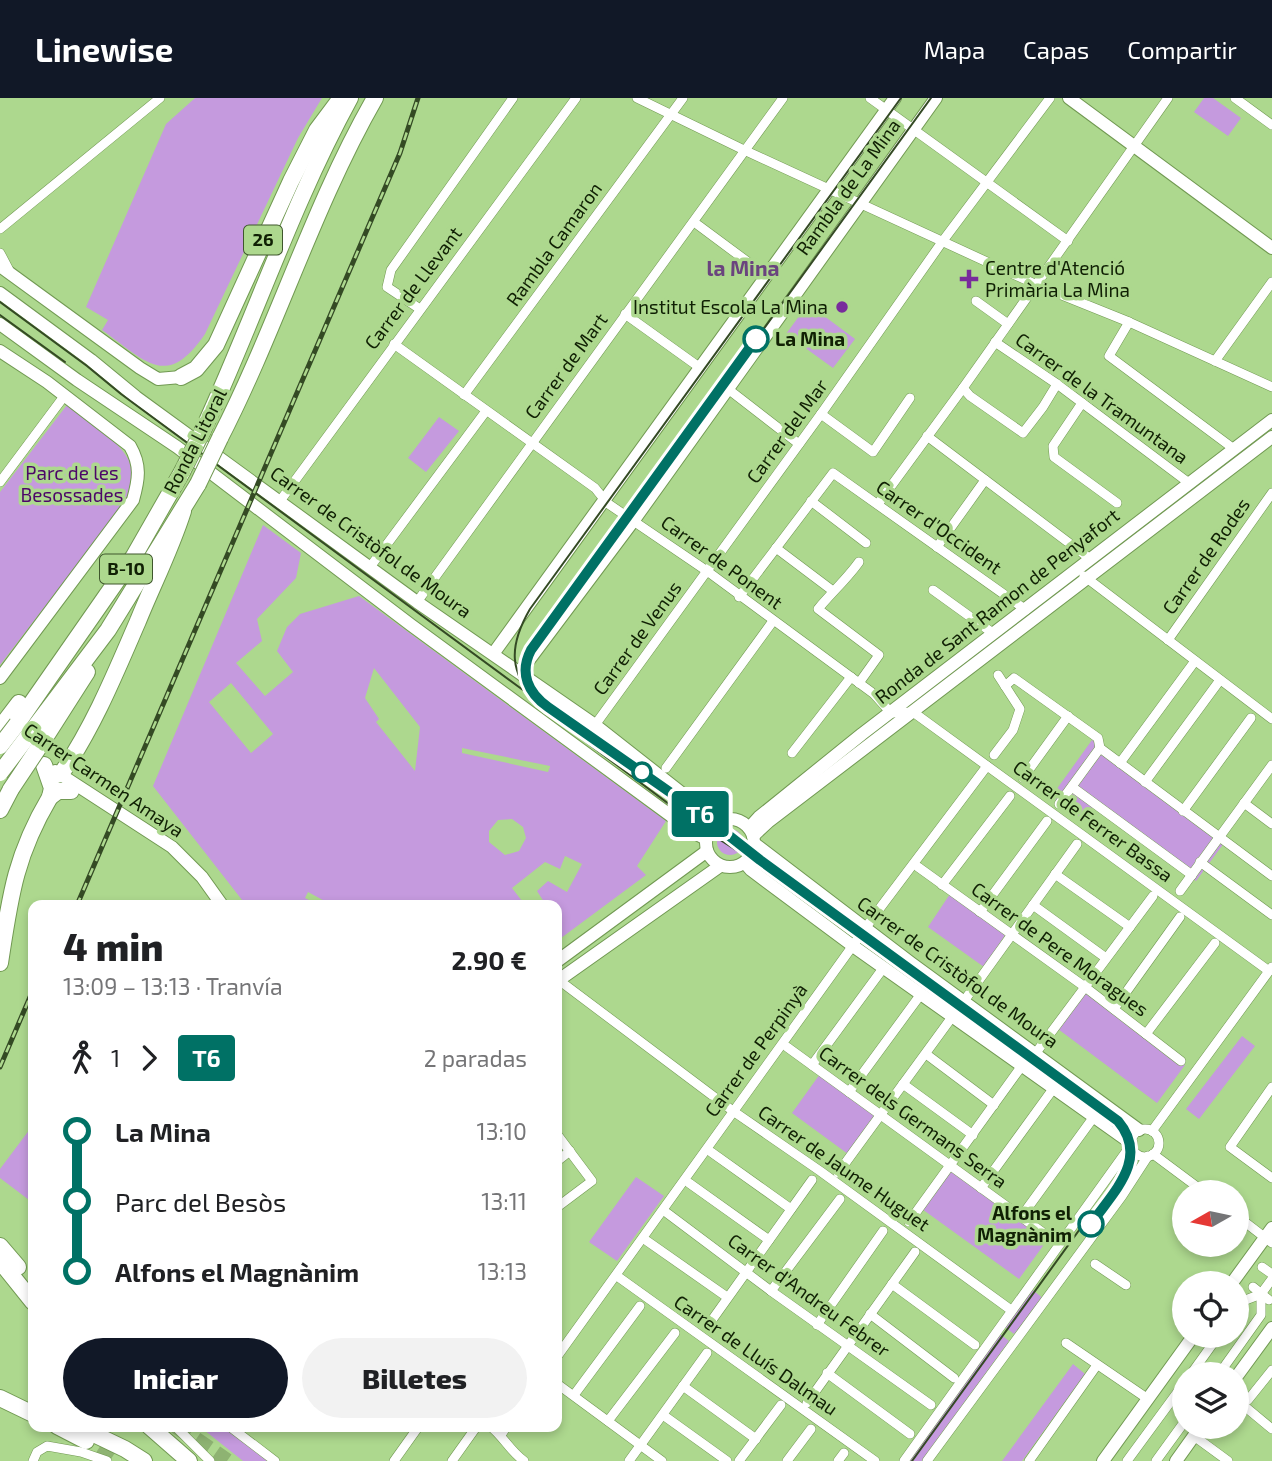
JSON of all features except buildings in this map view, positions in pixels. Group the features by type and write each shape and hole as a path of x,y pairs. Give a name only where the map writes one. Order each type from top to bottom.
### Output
{"highway":[{"name":"26","path":"181,377 196,369 216,345 291,180 317,130 341,98"},
{"name":"Ronda Litoral","path":"0,773 20,728 68,650 134,556 203,430 318,163 350,98"},
{"name":"Ronda Litoral","path":"0,746 20,728 108,630 183,512 249,382 338,170 375,98"},
{"path":"0,963 16,872 24,847 50,797 52,772 88,733 122,663 170,550 183,512"},
{"path":"0,810 11,789 20,728"},
{"path":"50,797 58,791 71,790"},
{"path":"0,1246 28,1286"},
{"path":"0,1260 28,1288"},
{"path":"0,1391 28,1404"},
{"path":"0,1398 28,1412"},
{"path":"67,1432 103,1455"},
{"path":"90,1432 144,1461"},
{"path":"156,1432 185,1458"}],"street":[{"path":"0,238 0,229 16,214 160,98"},
{"path":"420,309 387,287 391,270 513,98"},
{"name":"Carrer de Llevant","path":"280,501 576,98"},
{"path":"637,98 942,242 1272,387"},
{"name":"Rambla Camaron","path":"464,395 682,98"},
{"name":"Carrer de Mart","path":"417,602 783,98"},
{"path":"870,98 1068,241"},
{"name":"Rambla de La Mina","path":"493,654 895,98"},
{"name":"Rambla de La Mina","path":"520,672 634,520 936,98"},
{"name":"Carrer del Mar","path":"707,571 942,242 1050,98"},
{"path":"1069,98 1272,248"},
{"path":"1235,98 1272,125"},
{"path":"878,504 1037,285 1165,99"},
{"path":"698,225 764,274"},
{"path":"0,253 12,275"},
{"path":"0,266 140,369 158,379 181,377"},
{"path":"1215,361 1272,282"},
{"name":"Carrer de Cristòfol de Moura","path":"0,293 136,397 417,602 595,725 720,821"},
{"path":"976,301 1008,324"},
{"path":"625,314 699,367"},
{"path":"1129,322 1109,356 1234,449"},
{"name":"Carrer de Cristòfol de Moura","path":"0,324 177,447 411,625 693,832 706,845"},
{"name":"Carrer de la Tramuntana","path":"995,342 1057,384 1189,484"},
{"name":"Carrer de Ponent","path":"394,344 878,697 891,713"},
{"path":"0,351 130,446 139,470 133,500 0,678"},
{"path":"963,388 970,396 1023,433 1057,384"},
{"path":"728,389 799,444"},
{"path":"0,482 65,396"},
{"path":"821,414 873,452 910,398"},
{"path":"1082,403 1053,446 1054,457 1117,503"},
{"path":"373,563 486,411"},
{"name":"Ronda de Sant Ramon de Penyafort","path":"752,836 852,742 1272,420"},
{"path":"927,436 1089,558"},
{"name":"Ronda de Sant Ramon de Penyafort","path":"752,836 1272,437"},
{"name":"Carrer d'Occident","path":"811,501 832,473 1026,610"},
{"path":"937,547 985,480"},
{"name":"Carrer de Rodes","path":"1168,640 1272,493"},
{"path":"739,597 811,501 866,543"},
{"path":"776,548 832,591"},
{"path":"859,562 845,582 839,583 818,609 879,655 859,683"},
{"path":"1077,569 1272,719"},
{"name":"Carrer de Venus","path":"595,725 707,571"},
{"path":"933,590 994,634"},
{"path":"666,768 773,621"},
{"path":"1120,763 1195,661"},
{"path":"995,755 1013,730 1020,709 998,675"},
{"path":"792,753 851,677"},
{"path":"1005,685 1014,678 1046,700 1098,738 1100,748 1272,876"},
{"path":"1145,782 1220,680"},
{"path":"891,713 913,712"},
{"name":"Carrer de Ferrer Bassa","path":"913,712 1271,969"},
{"path":"1023,778 1068,716"},
{"path":"1183,811 1251,718"},
{"name":"Carrer Carmen Amaya","path":"0,734 52,772 166,843 183,856 219,900"},
{"name":"Carrer Carmen Amaya","path":"0,746 52,772 71,790 158,845 213,892"},
{"path":"1059,804 1100,748"},
{"path":"1180,891 1244,803 1269,777 1272,765"},
{"name":"Carrer de Perpinyà","path":"562,1350 865,929 987,766"},
{"path":"1072,787 1192,875"},
{"path":"942,885 1010,796"},
{"path":"1244,803 1272,824"},
{"path":"562,957 706,845 713,826 720,821 734,819 752,836 754,851 745,863 730,868 720,866 711,859 706,845"},
{"path":"980,912 1047,821"},
{"name":"Carrer de Cristòfol de Moura","path":"752,836 865,929 1035,1054 1146,1131"},
{"path":"964,1001 1077,844"},
{"path":"1200,862 1272,915"},
{"name":"Carrer de Cristòfol de Moura","path":"745,863 853,946 1131,1144"},
{"path":"562,977 720,866"},
{"name":"Carrer de Pere Moragues","path":"918,867 1085,987 1181,1061"},
{"path":"1055,874 1130,927"},
{"path":"1035,1054 1153,896"},
{"path":"1033,905 1106,958"},
{"path":"1114,1009 1180,917"},
{"path":"1146,1034 1215,943"},
{"path":"812,1065 884,967"},
{"path":"904,1461 1131,1144 1133,1135 1146,1131 1271,969"},
{"name":"Carrer de Jaume Huguet","path":"562,984 733,1111 1011,1310"},
{"path":"849,1092 921,994"},
{"path":"838,1173 952,1017"},
{"name":"Carrer dels Germans Serra","path":"787,1047 1053,1240"},
{"path":"926,1054 994,1105"},
{"path":"909,1222 1021,1066"},
{"path":"903,1084 973,1135"},
{"path":"1272,1087 1230,1147 1272,1178"},
{"path":"981,1188 1053,1089"},
{"path":"1021,1217 1093,1118"},
{"path":"928,1461 1119,1201 1158,1143 1146,1131"},
{"path":"562,1141 592,1181 562,1204"},
{"path":"1131,1144 1135,1153 1150,1155 1186,1180"},
{"path":"562,1157 570,1151"},
{"path":"711,1152 791,1209"},
{"path":"706,1327 812,1180"},
{"path":"689,1183 769,1240"},
{"path":"771,1291 840,1199"},
{"name":"Carrer d'Andreu Febrer","path":"667,1213 817,1325 931,1405"},
{"path":"1242,1271 1270,1236 1250,1224"},
{"path":"817,1325 884,1231"},
{"path":"647,1241 727,1297"},
{"path":"807,1403 915,1252"},
{"path":"1096,1264 1126,1285"},
{"path":"1228,1362 1261,1315 1272,1277 1262,1267"},
{"name":"Carrer de Lluís Dalmau","path":"617,1276 875,1461"},
{"path":"892,1284 975,1345"},
{"path":"1253,1287 1265,1297"},
{"path":"1249,1300 1265,1297"},
{"path":"574,1395 640,1306"},
{"path":"870,1314 954,1378"},
{"path":"1247,1362 1272,1328"},
{"path":"608,1421 675,1333"},
{"path":"1066,1343 1148,1399"},
{"path":"1103,1461 1185,1348"},
{"path":"629,1461 707,1353"},
{"path":"1028,1461 1097,1365"},
{"path":"1249,1399 1272,1370"},
{"path":"827,1373 909,1434"},
{"path":"683,1386 756,1439"},
{"path":"562,1387 662,1461"},
{"path":"1128,1461 1172,1400"},
{"path":"739,1461 781,1405"},
{"path":"1249,1410 1272,1429"},
{"path":"663,1415 727,1461"},
{"path":"787,1461 811,1429"},
{"path":"181,1432 210,1461"},
{"path":"237,1432 275,1461"},
{"path":"394,1461 415,1432"},
{"path":"452,1461 473,1432"},
{"path":"497,1432 510,1451 524,1461"},
{"path":"1156,1461 1172,1439"},
{"path":"1176,1461 1191,1439"},
{"path":"1205,1439 1228,1461"},
{"path":"35,1457 47,1446 103,1455"},
{"path":"503,1461 510,1451"}],"green space":[{"path":"195,98 322,98 298,138 205,334 179,362 167,366 155,365 102,330 108,320 86,307 166,124"},
{"path":"1204,98 1213,98 1241,118 1228,136 1194,112"},
{"path":"808,304 855,339 833,368 786,334"},
{"name":"Parc de les Besossades","path":"67,405 109,437 128,459 131,480 128,492 125,502 0,665 0,492"},
{"path":"439,417 459,431 426,472 408,458"},
{"path":"263,525 301,553 296,578 257,619 262,641 236,663 265,696 293,672 277,651 287,627 300,614 359,596 666,821 637,866 646,875 562,937 562,900 543,900 537,891 548,881 567,892 582,864 565,856 560,869 545,862 512,888 521,900 323,900 308,892 305,898 309,900 242,900 153,786","holes":["374,668 420,727 415,771 376,722 379,719 365,698","231,683 273,734 251,753 209,702","462,748 550,766 550,767 548,772 462,753","512,819 523,827 526,838 519,851 505,855 489,842 489,831 498,820"]},
{"path":"1092,740 1227,839 1196,881 1094,805 1083,820 1051,797"},
{"path":"730,829 739,833 743,842 739,851 730,855 721,851 717,842 721,833"},
{"path":"950,894 1005,935 984,967 928,927"},
{"path":"1086,991 1185,1065 1157,1103 1058,1029"},
{"path":"1242,1036 1255,1046 1199,1119 1186,1109"},
{"path":"820,1074 876,1114 848,1154 792,1113"},
{"path":"28,1132 28,1199 0,1178 0,1169"},
{"path":"951,1169 1048,1239 1019,1279 922,1209"},
{"path":"636,1177 664,1196 617,1261 589,1242"},
{"path":"1030,1288 1044,1299 1014,1334 1005,1327"},
{"path":"1000,1334 1009,1341 922,1461 908,1461"},
{"path":"1073,1364 1085,1374 1022,1461 1002,1461"},
{"path":"207,1432 232,1432 271,1461 243,1461"}],"tunnel":[{"path":"185,1432 227,1461"},
{"path":"99,1448 119,1461"}],"tram line":[{"path":"901,98 530,609 518,635 515,659 521,682 538,706 697,825 739,852 1101,1116 1116,1129 1125,1144 1124,1163 1119,1175 912,1461"},
{"path":"527,680 525,666 531,650 931,98"},
{"path":"0,302 523,690"},
{"path":"0,315 65,362"},
{"name":"T6","path":"756,339 531,650 525,666 528,684 541,702 704,816 760,860 1118,1121 1130,1144 1129,1166 1091,1224"},
{"path":"664,787 722,832"}],"railway":[{"path":"79,900 400,153 418,98"},
{"path":"0,1067 28,1002"}],"place":[{"name":"Centre d'Atenció Primària La Mina","path":"969,279"},
{"name":"Institut Escola La Mina","path":"842,307"},
{"name":"La Mina","path":"756,339"},
{"name":"Alfons el Magnànim","path":"1091,1224"}],"district":[{"name":"la Mina","path":"743,269"}]}
